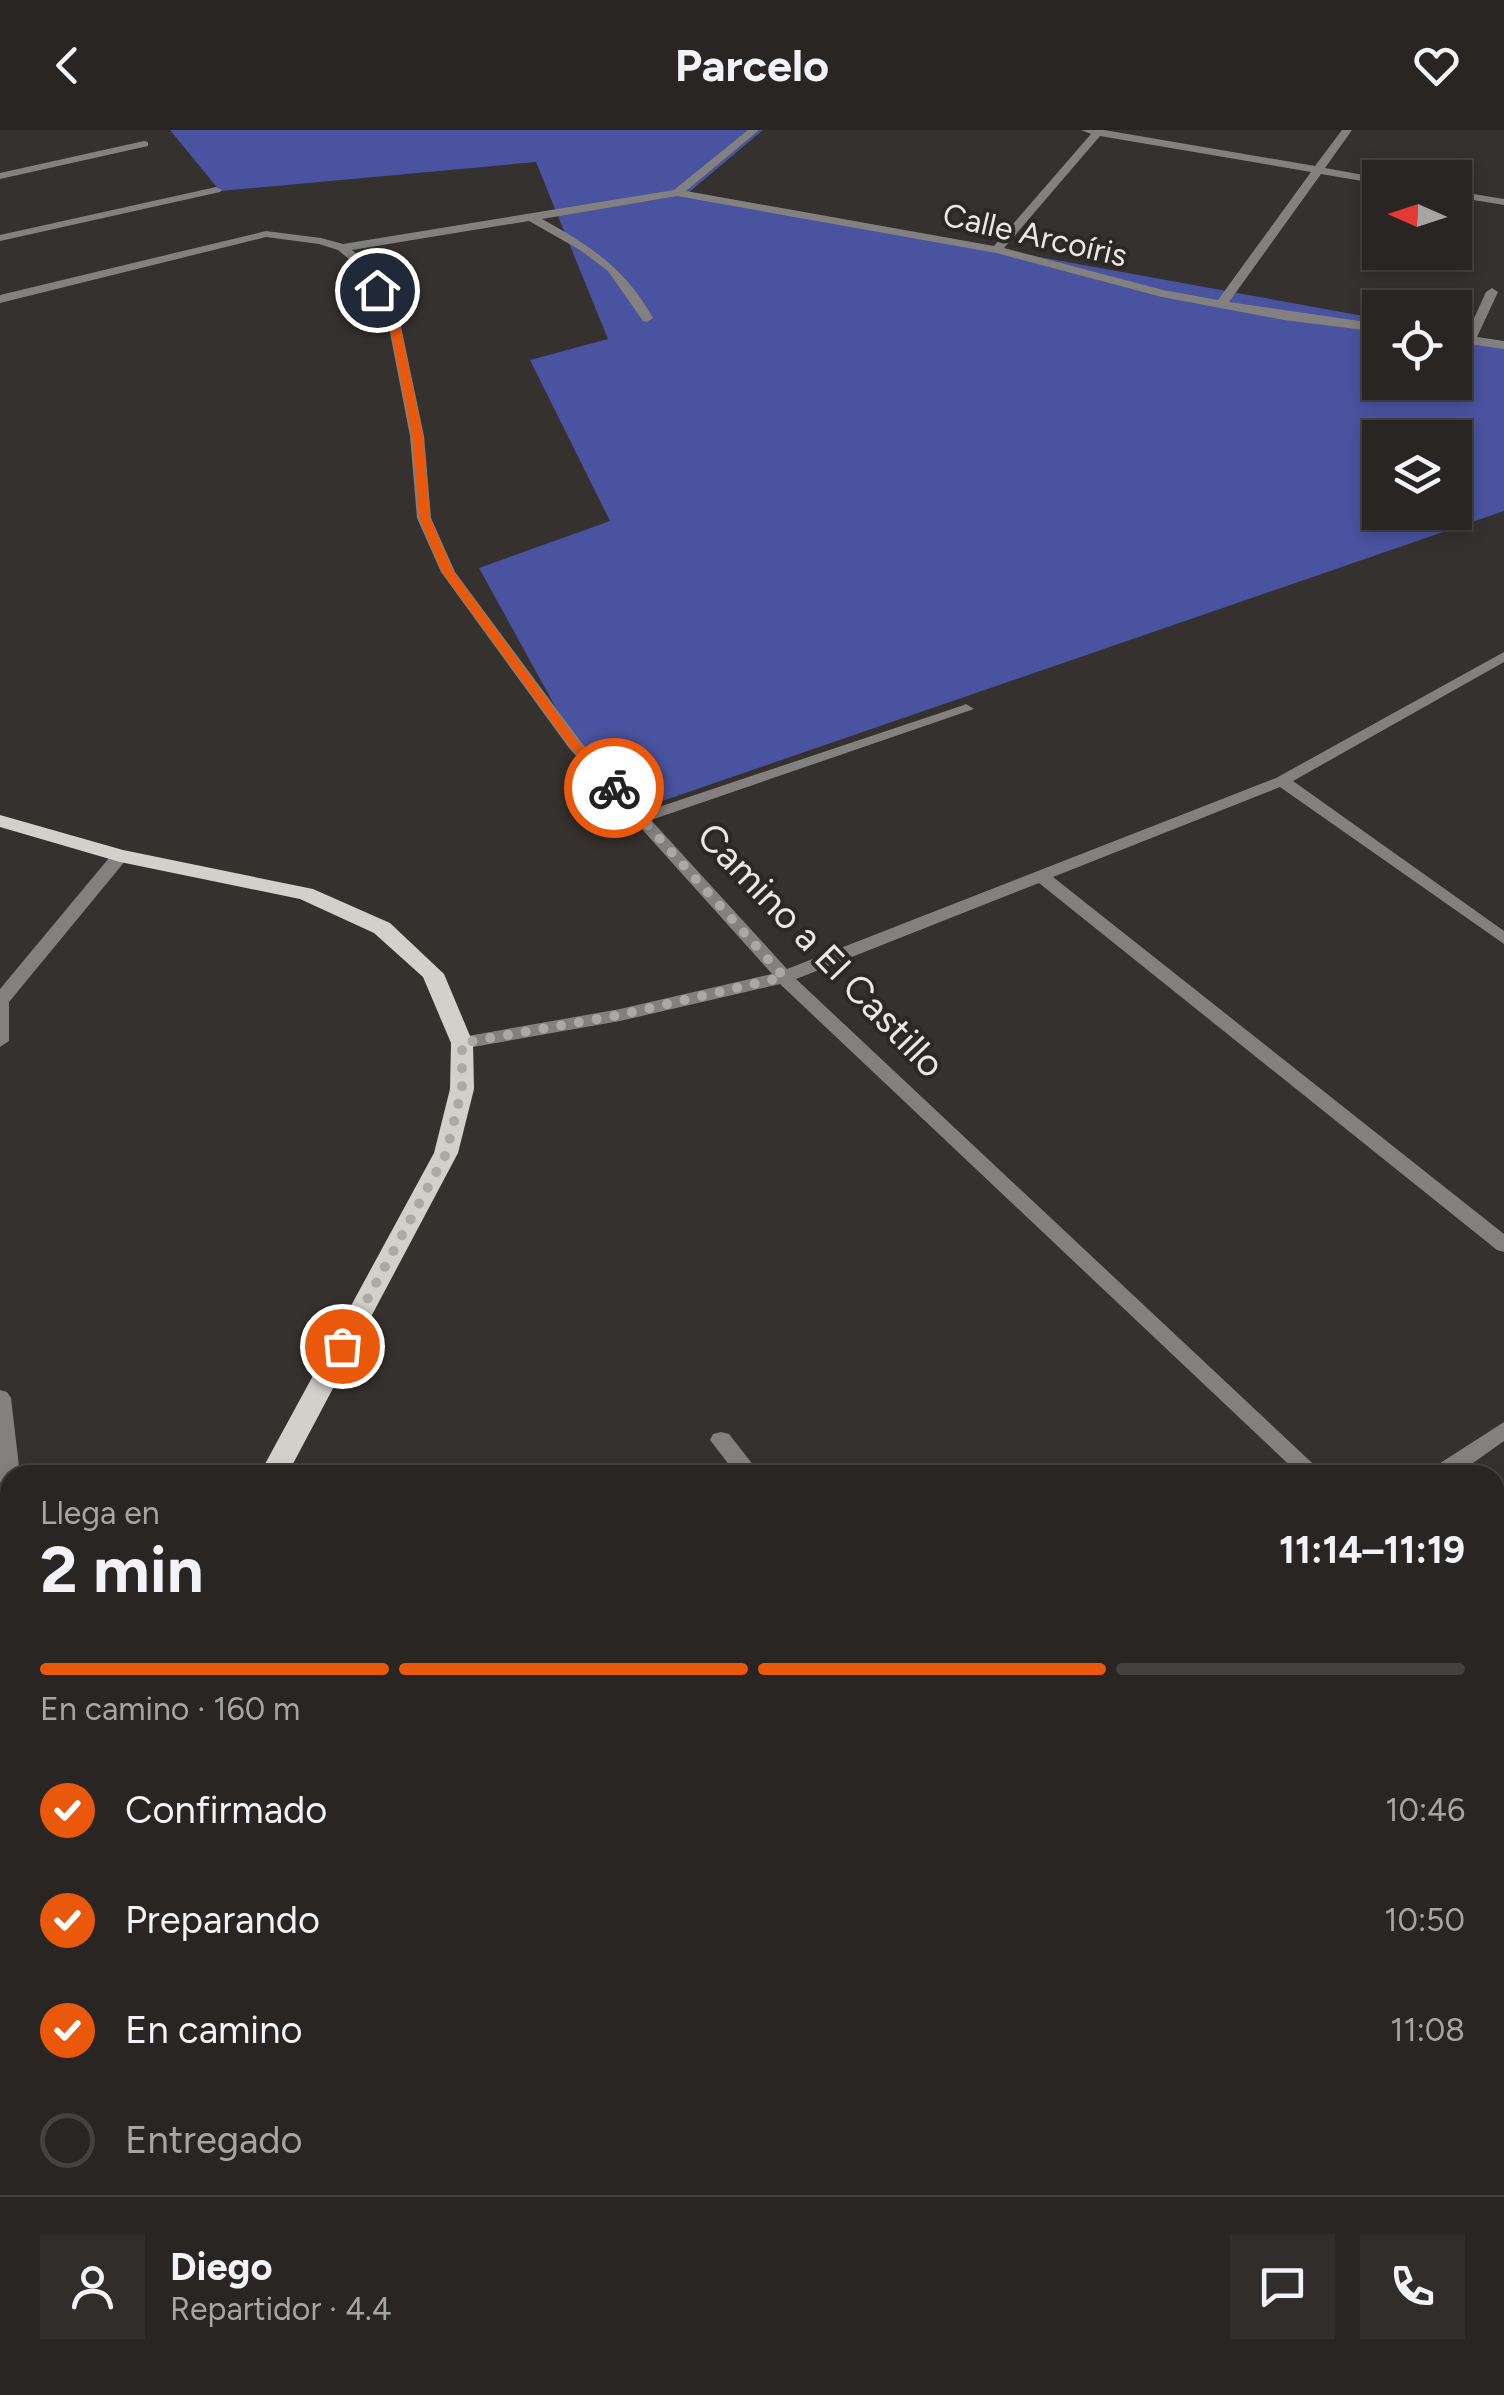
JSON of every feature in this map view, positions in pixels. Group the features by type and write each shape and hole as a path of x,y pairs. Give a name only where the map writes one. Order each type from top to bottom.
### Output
{"main road":[{"path":"0,821 120,856 306,894 382,928 434,974 462,1043 462,1089 446,1154 278,1465"}],"street":[{"path":"0,299 266,234 296,235 342,248 677,192 754,130"},
{"path":"1222,303 1347,130"},
{"path":"998,250 1092,131 1362,178"},
{"path":"0,176 144,144"},
{"path":"0,238 216,190"},
{"name":"Calle Arcoíris","path":"677,192 998,250 1162,293 1362,326"},
{"path":"1472,197 1504,202"},
{"path":"531,217 594,253 630,284 648,318"},
{"name":"Camino a El Castillo","path":"342,248 360,263 393,317 417,436 424,518 448,572 575,745 784,977 1303,1465"},
{"path":"1472,336 1492,292"},
{"path":"1472,340 1504,345"},
{"path":"462,1043 620,1015 784,977 1282,781 1504,656"},
{"path":"642,818 966,709"},
{"path":"1282,781 1504,939"},
{"path":"0,1042 0,1001 120,856"},
{"path":"1041,876 1504,1245"},
{"path":"0,1398 8,1465"},
{"path":"1453,1465 1504,1430"},
{"path":"722,1440 742,1465"}],"shaded area":[{"path":"170,130 763,130 688,193 1362,316 1362,400 1472,400 1472,336 1504,342 1504,511 1472,522 1472,420 1362,420 1362,530 1449,530 616,817 479,568 610,521 530,360 608,339 536,162 220,191"}],"way so far":[{"path":"342,1346 446,1154 462,1089 462,1043 620,1015 784,977 614,788"}],"route":[{"path":"377,290 393,317 417,436 424,518 448,572 575,745 614,788"}]}
